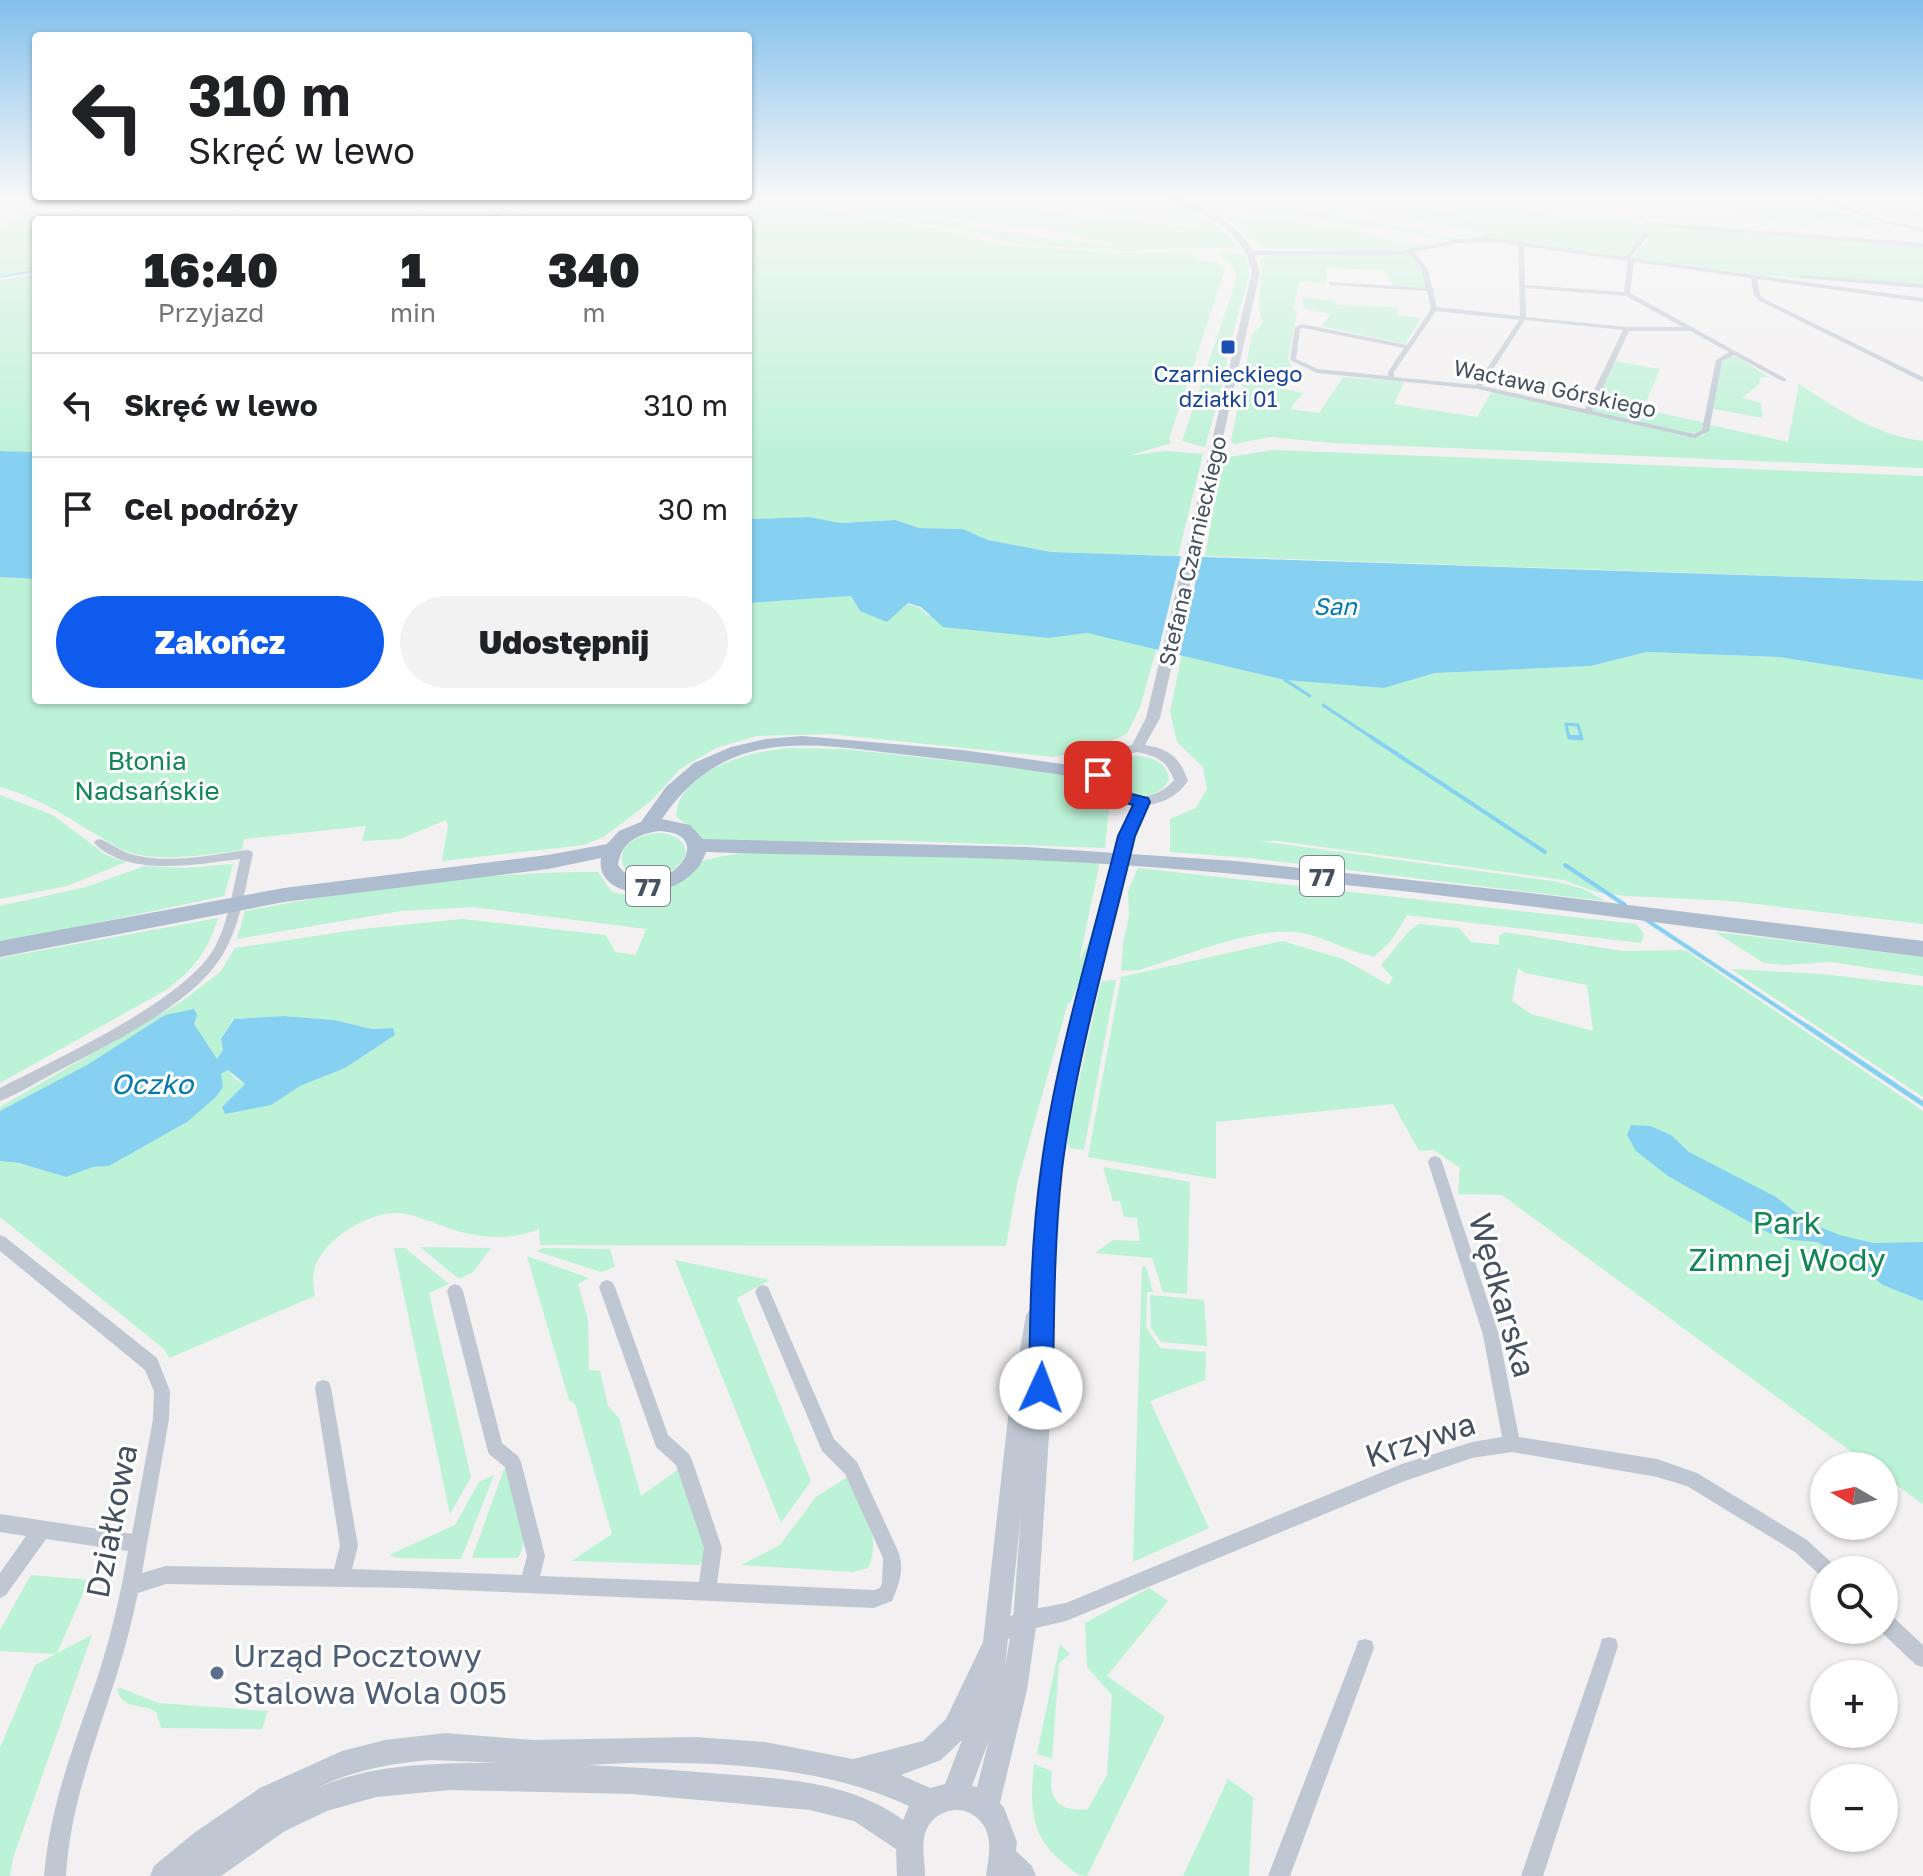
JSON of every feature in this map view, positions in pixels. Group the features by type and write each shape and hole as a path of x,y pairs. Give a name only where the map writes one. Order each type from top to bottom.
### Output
{"main road":[{"path":"648,826 659,806 682,782 723,755 756,744 787,740 823,741 1099,770"},
{"path":"670,825 669,810 682,782"},
{"name":"77","path":"0,949 267,898 610,857 628,834 648,826 670,825 687,831 696,853"},
{"name":"77","path":"696,853 946,849 1114,857 1306,875 1923,949"},
{"name":"77","path":"610,857 622,881 648,886 677,878 696,853"}],"street":[{"name":"Stefana Czarnieckiego","path":"1137,748 1153,718 1255,283"},
{"path":"1330,283 1432,290"},
{"path":"1391,378 1391,372 1434,309 1429,283"},
{"path":"1478,387 1523,318 1522,283"},
{"path":"1627,283 1627,294"},
{"path":"1755,283 1757,295 1762,300 1923,380"},
{"path":"1787,283 1923,300"},
{"path":"1875,283 1923,287"},
{"path":"1522,286 1627,294 1784,380"},
{"path":"1901,298 1923,287"},
{"path":"1434,309 1627,329 1690,329"},
{"name":"Wacława Górskiego","path":"1409,347 1316,327 1297,328 1292,353 1293,360 1299,365 1317,371 1478,387 1684,434 1700,435 1705,431 1719,360 1733,353"},
{"path":"1588,411 1627,329"},
{"name":"Stefana Czarnieckiego","path":"1153,718 1154,751"},
{"path":"1137,748 1154,751 1175,764 1181,781 1168,797 1142,802 1124,799 1106,789 1099,770 1114,753 1137,748"},
{"path":"1124,799 1126,836"},
{"path":"986,1806 1014,1690 1025,1620 1043,1358 1042,1282 1051,1170 1061,1112 1126,836 1142,802"},
{"path":"0,1095 171,997 200,974 221,945 247,854 157,861 123,855 100,843"},
{"name":"Wędkarska","path":"1435,1162 1491,1335 1512,1444"},
{"name":"Działkowa","path":"0,1242 151,1364 162,1391 161,1419 130,1586 105,1686 64,1806 56,1848 55,1876"},
{"path":"911,1876 909,1842 913,1826 942,1798 970,1760 985,1711 997,1636 1024,1370 1042,1282"},
{"path":"607,1287 662,1441 683,1460 713,1548 707,1591"},
{"path":"455,1291 495,1448 512,1462 536,1556 529,1584"},
{"path":"130,1586 166,1575 529,1584 874,1599 886,1595 891,1583 892,1557 851,1468 828,1445 763,1292"},
{"path":"323,1388 349,1546 341,1578"},
{"name":"Krzywa","path":"997,1636 1011,1625 1037,1615 1066,1612 1402,1473 1472,1450 1512,1444 1657,1468 1691,1479 1801,1546 1812,1556"},
{"path":"0,1523 139,1544"},
{"path":"0,1589 41,1530"},
{"path":"1898,1635 1923,1658"},
{"path":"854,1771 915,1758 933,1750 948,1737 967,1709 997,1636"},
{"path":"1532,1876 1609,1646"},
{"path":"1279,1876 1365,1648"},
{"path":"164,1876 229,1824 275,1795 342,1764 391,1753 447,1747 533,1753 660,1750 799,1760 854,1771 942,1798 976,1798 986,1806 1002,1838 1008,1870"},
{"path":"198,1876 272,1824 306,1805 358,1787 439,1776 588,1776 810,1796 845,1803 872,1813 909,1842"}],"green space":[{"path":"0,283 32,283 32,452 0,451"},
{"path":"752,283 1221,283 1169,439 1171,443 1128,456 1165,451 1203,454 1178,556 1051,552 988,540 963,529 919,528 895,520 841,523 809,517 753,519"},
{"path":"1235,283 1247,283 1232,337 1226,347 1227,366 1205,447 1182,441"},
{"path":"1260,283 1300,283 1293,307 1297,313 1288,359 1292,367 1276,387 1303,393 1290,409 1319,413 1343,377 1404,382 1394,404 1477,417 1492,391 1686,436 1703,436 1711,425 1788,442 1799,384 1873,427 1923,441 1923,468 1334,443 1270,437 1234,444 1231,441 1252,335 1263,322 1259,307"},
{"path":"1390,283 1425,283 1426,288 1392,286"},
{"path":"1302,297 1335,301 1336,305 1398,307 1397,315 1421,318 1405,344 1321,326 1331,314 1304,309"},
{"path":"1728,357 1737,357 1769,377 1760,378 1759,384 1742,398 1761,403 1763,418 1713,409 1720,365"},
{"path":"1615,361 1660,369 1643,409 1705,423 1701,431 1689,434 1591,411"},
{"path":"1273,450 1923,476 1923,581 1205,556 1223,458"},
{"name":"Błonia Nadsańskie","path":"0,577 32,579 32,704 752,704 752,603 851,596 860,611 905,604 921,609 927,615 1049,638 1086,633 1157,647 1140,707 1127,734 1091,750 1052,757 830,734 757,736 716,748 680,769 652,800 605,836 584,845 442,861 448,825 446,820 400,839 362,841 366,826 244,839 242,850 197,856 147,856 119,848 48,806 0,787"},
{"path":"1647,652 1779,657 1923,680 1923,924 1731,901 1626,896 1596,892 1564,880 1278,841 1259,841 1558,882 1583,889 1605,901 1249,858 1170,852 1170,819 1196,808 1207,789 1203,767 1177,742 1170,712 1182,654 1285,680 1384,688 1435,673 1591,666"},
{"path":"793,748 844,749 1072,774 1071,780 1085,784 1109,807 1105,848 880,840 717,844 707,841 676,816 680,800 704,774 759,752"},
{"path":"1137,756 1153,760 1166,769 1169,780 1156,792 1148,795 1130,793 1110,776 1113,765"},
{"path":"0,795 53,815 106,855 126,862 67,886 0,899"},
{"path":"660,833 677,838 685,847 686,852 676,868 650,877 624,868 623,853 631,842"},
{"path":"766,850 1101,856 1079,962 1090,939 1105,886 1087,965 1068,1003 1017,1184 1006,1246 540,1245 539,1229 515,1236 491,1237 467,1233 408,1214 383,1214 356,1225 322,1253 313,1277 315,1296 169,1358 164,1349 0,1217 0,1161 19,1163 66,1177 93,1167 109,1166 187,1122 221,1074 228,1070 235,1079 245,1084 222,1107 271,1105 300,1086 345,1068 392,1028 372,1029 334,1020 284,1016 233,1019 221,1039 223,1050 217,1060 193,1024 165,1015 90,1064 0,1111 0,1107 181,1002 220,972 235,948 362,929 462,919 606,935 615,952 636,955 646,929 473,907 401,911 237,939 245,911 421,883 555,873 598,872 612,892 642,898 663,890 670,879 694,864"},
{"path":"233,864 224,896 0,943 0,906 86,887 145,866 185,868"},
{"path":"1138,868 1636,924 1644,934 1641,943 1407,915 1391,941 1374,957 1306,934 1279,932 1239,938 1139,970 1121,971 1129,916 1128,891"},
{"path":"218,918 198,959 166,990 0,1083 0,958"},
{"name":"Park Zimnej Wody","path":"1419,924 1459,928 1471,942 1499,945 1499,936 1505,932 1622,951 1685,950 1923,1111 1923,1504 1898,1486 1898,1452 1852,1452 1502,1195 1458,1194 1460,1168 1434,1150 1419,1151 1393,1104 1216,1122 1216,1179 1088,1157 1121,977 1282,941 1343,959 1389,985 1393,978 1381,965","holes":["1518,968 1525,973 1587,985 1593,1031 1531,1014 1512,1001"]},
{"path":"1715,932 1923,957 1923,976 1831,962 1764,963"},
{"path":"1731,969 1822,974 1923,986 1923,1097"},
{"path":"1116,980 1084,1150 1070,1148 1066,1139 1100,986 1102,981"},
{"path":"1103,1167 1190,1182 1187,1294 1163,1292 1152,1258 1095,1253 1113,1240 1140,1241 1137,1218 1124,1217 1120,1201 1113,1201"},
{"path":"420,1247 491,1248 473,1272 459,1279"},
{"path":"394,1248 405,1248 449,1284 429,1293 471,1477 450,1514"},
{"path":"543,1248 610,1249 615,1267 601,1272 536,1251"},
{"path":"527,1256 589,1278 578,1284 588,1320 589,1370 600,1371 608,1406 619,1418 641,1496 680,1468 708,1552 699,1565 571,1561 612,1534 575,1404 569,1400"},
{"path":"675,1260 770,1280 737,1298 811,1481 781,1523"},
{"path":"1142,1266 1146,1267 1153,1292 1147,1292 1146,1327 1160,1348 1206,1352 1205,1380 1150,1401 1209,1528 1133,1562"},
{"path":"1150,1295 1204,1300 1207,1346 1161,1342 1151,1328"},
{"path":"509,1467 523,1526 524,1537 518,1558 472,1558 504,1469"},
{"path":"494,1475 461,1559 399,1558 389,1555 455,1525 479,1482"},
{"path":"849,1476 872,1533 872,1556 868,1568 853,1572 741,1565 780,1545 816,1497"},
{"path":"31,1575 89,1580 57,1653 92,1635 13,1858 10,1876 0,1876 0,1748 35,1665 56,1654 0,1651 0,1630"},
{"path":"1149,1588 1168,1601 1107,1676 1165,1717 1087,1876 1083,1876 1053,1853 1038,1831 1032,1793 1034,1764 1052,1771 1052,1789 1057,1802 1069,1809 1088,1809 1107,1775 1112,1695 1087,1667 1085,1623"},
{"path":"1060,1644 1070,1654 1059,1663 1052,1759 1037,1754"},
{"path":"117,1689 158,1703 268,1711 262,1729 161,1728 156,1712 128,1703 120,1696"},
{"path":"1228,1779 1253,1797 1249,1876 1183,1876"}],"water":[{"path":"0,451 32,452 32,579 0,577"},
{"name":"San","path":"809,517 841,523 895,520 919,528 963,529 988,540 1051,552 1923,581 1923,680 1779,657 1647,652 1591,666 1435,673 1384,688 1285,680 1087,633 1049,638 943,627 921,607 908,603 887,622 860,611 851,596 752,603 752,518"},
{"name":"Oczko","path":"194,1009 197,1015 194,1024 217,1059 223,1050 221,1039 234,1019 284,1016 334,1020 372,1029 393,1028 395,1035 345,1068 300,1086 271,1105 225,1114 222,1107 245,1084 228,1070 221,1074 223,1087 216,1097 187,1122 109,1166 93,1167 66,1177 19,1163 0,1161 0,1111 87,1065 165,1015"},
{"path":"1631,1125 1650,1126 1671,1135 1689,1152 1776,1197 1809,1223 1873,1243 1923,1242 1923,1301 1883,1285 1847,1258 1817,1242 1792,1240 1769,1233 1668,1176 1636,1151 1627,1135"}],"pier":[{"path":"1182,552 1202,552 1179,657 1158,652"}],"waterway":[{"path":"1285,680 1310,696"},
{"path":"1323,705 1371,737"},
{"path":"1566,724 1578,725 1582,739 1569,738 1566,724"},
{"path":"1371,737 1545,852"},
{"path":"1569,737 1581,737"},
{"path":"1565,865 1625,905"},
{"path":"1645,919 1810,1028"},
{"path":"1810,1028 1923,1104"}],"place":[{"name":"Czarnieckiego działki 01","path":"1228,347"},
{"name":"Urząd Pocztowy Stalowa Wola 005","path":"217,1673"}],"route":[{"path":"1041,1388 1042,1282 1051,1170 1061,1112 1126,836 1142,802 1115,795 1106,789 1098,775"}]}
